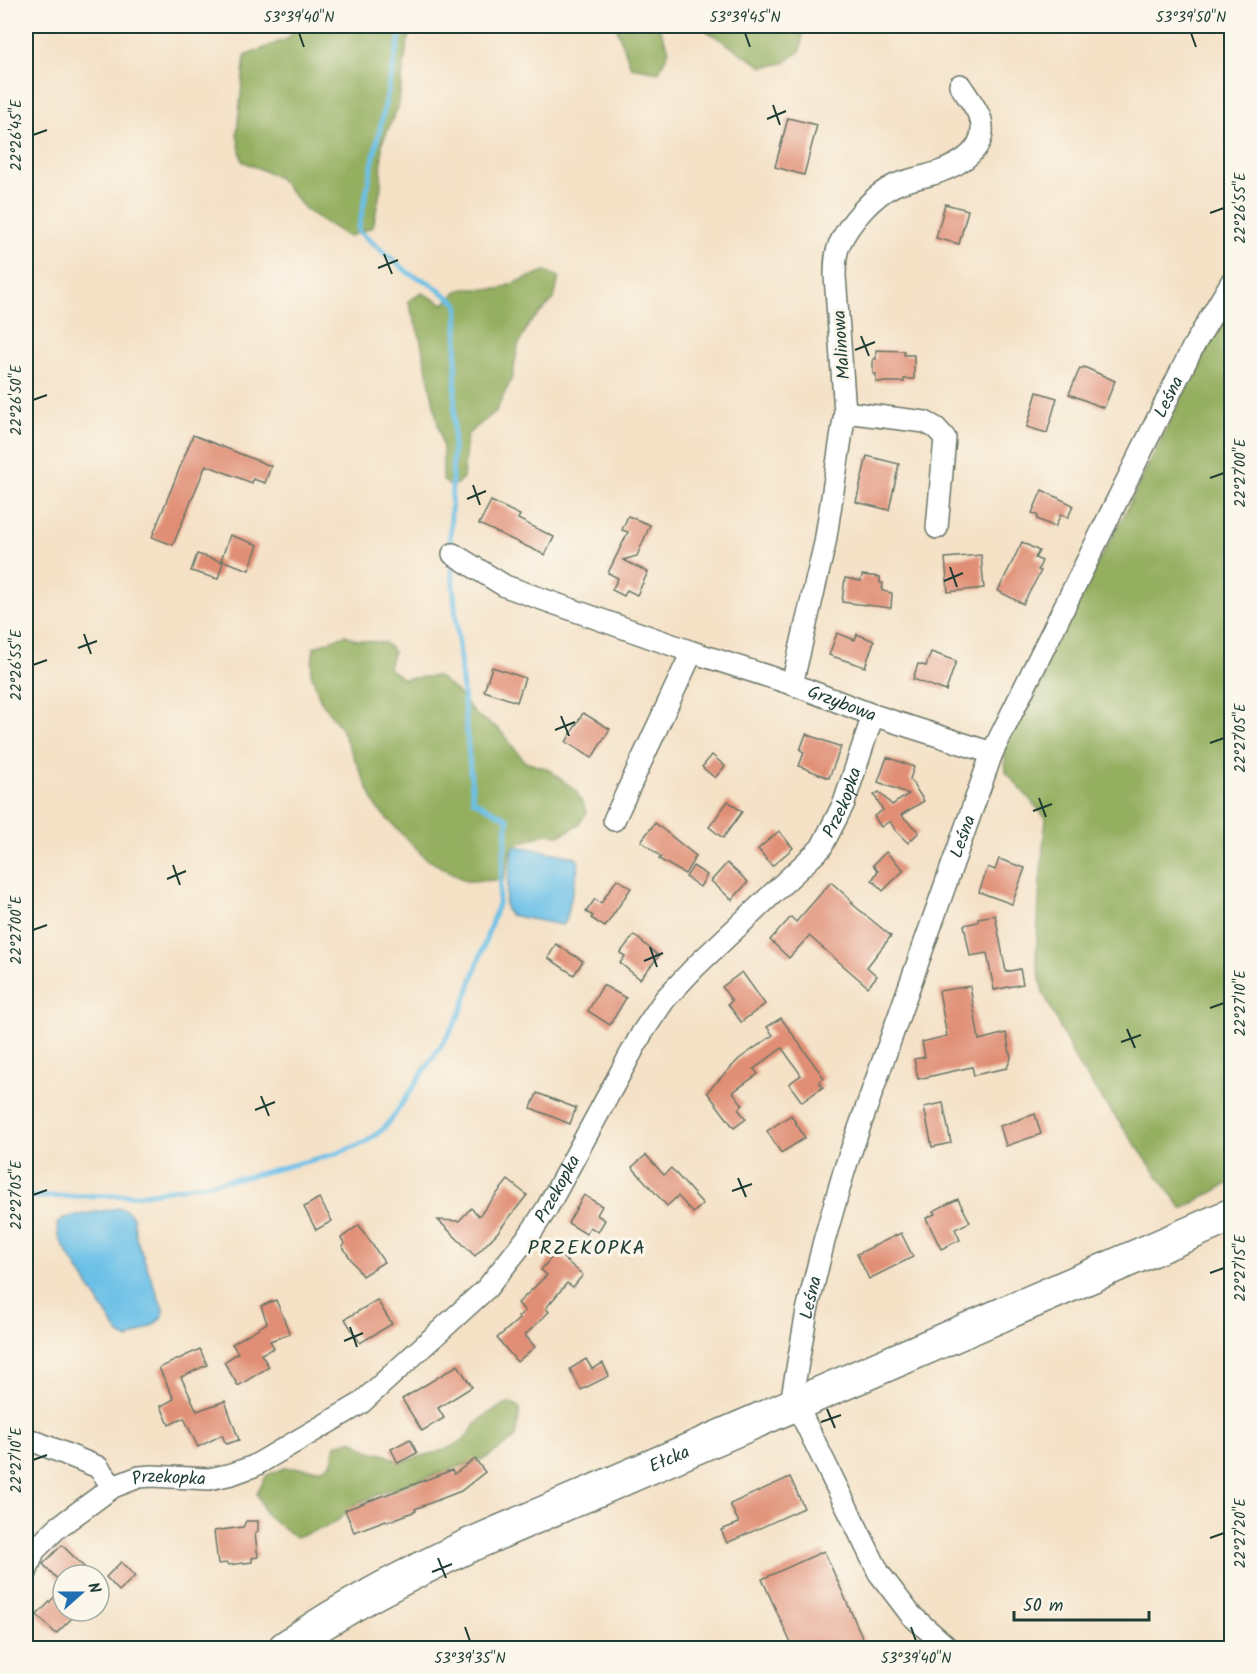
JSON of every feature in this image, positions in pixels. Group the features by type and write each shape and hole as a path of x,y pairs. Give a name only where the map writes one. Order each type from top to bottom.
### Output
{"main road":[{"name":"Ełcka","path":"285,1648 358,1601 417,1570 1232,1215"}],"street":[{"name":"Malinowa","path":"792,684 825,543 845,412 835,276 839,245 860,214 875,198 894,185 940,171 959,163 971,154 981,139 981,121 960,85"},
{"name":"Leśna","path":"796,1404 793,1391 807,1311 845,1168 992,753 1193,347 1232,281"},
{"path":"845,412 925,422 936,428 945,438 937,528"},
{"name":"Grzybowa","path":"453,554 505,586 792,684 873,715 992,753"},
{"path":"614,820 693,652"},
{"name":"Przekopka","path":"26,1573 34,1551 57,1528 113,1487 138,1477 209,1479 232,1474 254,1466 360,1404 487,1288 530,1234 547,1208 642,1033 665,999 696,966 821,848 844,803 873,715"},
{"path":"796,1404 879,1572 911,1615 948,1648"},
{"path":"26,1438 98,1467 113,1487"}],"green space":[{"path":"294,26 413,26 407,44 398,107 382,143 381,187 373,227 348,237 307,211 278,177 242,161 237,133 245,56 289,38"},
{"path":"616,26 659,26 669,50 659,72 631,67"},
{"path":"704,26 802,26 801,50 784,63 763,67 707,31"},
{"path":"545,271 559,277 554,299 529,324 518,346 512,378 496,411 467,435 463,478 452,488 443,480 443,448 420,337 408,301 422,293 444,304 458,291 464,289 499,289"},
{"path":"1231,300 1231,1182 1182,1209 1078,1065 1043,992 1036,959 1046,818 1006,772 1004,751 1020,704 1122,519"},
{"path":"345,635 357,640 385,643 394,652 388,667 403,679 437,676 456,691 476,715 499,729 525,762 548,769 576,791 587,812 578,826 560,835 545,834 512,846 504,880 466,881 425,858 377,808 340,727 320,699 311,673 314,647"},
{"path":"510,1403 520,1408 516,1437 488,1457 381,1493 354,1505 340,1519 324,1528 295,1537 266,1515 257,1493 267,1475 285,1468 324,1469 332,1462 335,1445 352,1440 369,1451 386,1455 401,1463 444,1450 462,1440 488,1414"}],"water":[{"path":"517,846 575,857 579,862 566,921 562,925 510,915 506,910 505,902 513,849"},
{"path":"119,1208 126,1210 133,1217 136,1238 164,1312 154,1324 128,1339 119,1334 65,1249 59,1237 57,1224 63,1218"}],"building":[{"path":"788,118 817,125 804,175 775,167"},
{"path":"945,204 968,210 959,244 936,238"},
{"path":"876,350 904,351 904,355 914,355 914,379 904,379 904,382 876,382 876,374 873,374 873,359 876,359"},
{"path":"1084,367 1115,381 1104,408 1069,394 1080,368"},
{"path":"1037,392 1057,398 1047,433 1027,427"},
{"path":"193,435 271,466 265,483 253,479 252,483 206,465 173,545 152,537"},
{"path":"867,456 899,464 889,510 856,502"},
{"path":"1042,490 1073,505 1068,518 1061,514 1055,527 1037,519 1038,516 1032,513"},
{"path":"491,501 520,515 518,519 554,537 545,555 479,524"},
{"path":"628,516 650,525 637,556 623,560 648,572 637,595 627,590 624,596 612,590 618,578 608,573 628,532 622,530"},
{"path":"230,535 258,545 249,570 221,560"},
{"path":"1022,542 1039,551 1035,558 1042,561 1038,570 1041,571 1023,604 998,591"},
{"path":"197,554 223,562 218,579 191,571"},
{"path":"981,555 984,588 948,592 945,558"},
{"path":"862,575 880,577 880,583 883,583 882,591 892,593 891,608 842,602 845,578 861,581"},
{"path":"837,633 855,640 857,634 874,641 865,667 829,655"},
{"path":"931,652 956,661 946,691 913,679 918,664 926,666"},
{"path":"492,667 525,678 517,702 484,691"},
{"path":"583,713 610,729 592,758 566,742"},
{"path":"806,734 841,747 829,778 799,766 804,752 800,750"},
{"path":"712,755 725,766 715,778 702,767"},
{"path":"887,757 914,767 910,779 924,801 901,815 919,832 908,843 895,830 890,821 881,827 874,816 883,810 874,795 879,792 892,805 909,794 878,782"},
{"path":"728,801 742,812 723,838 709,827"},
{"path":"655,823 696,856 685,874 659,859 661,857 641,841"},
{"path":"779,831 793,848 772,866 758,849"},
{"path":"886,852 904,870 883,891 872,880 878,871 873,865"},
{"path":"999,859 1025,868 1012,904 979,892 988,867 995,870"},
{"path":"727,863 748,882 732,900 711,881"},
{"path":"693,866 707,875 700,887 686,877"},
{"path":"617,879 631,888 605,927 586,912 595,899 601,903"},
{"path":"831,882 853,902 851,903 891,936 867,967 877,976 868,987 809,936 789,958 770,940 791,917 796,922"},
{"path":"995,915 1006,972 1020,969 1023,984 994,990 987,953 970,956 964,925 978,922 978,918"},
{"path":"634,935 659,956 640,979 620,963 625,956 620,953"},
{"path":"556,944 583,961 574,975 548,958"},
{"path":"742,972 765,1004 741,1022 728,1004 732,1001 722,987"},
{"path":"603,985 626,998 610,1025 588,1011"},
{"path":"970,986 979,1040 1006,1033 1011,1058 1007,1068 974,1075 972,1067 918,1079 914,1059 925,1057 922,1042 947,1036 939,991"},
{"path":"781,1018 824,1078 819,1082 823,1087 802,1102 789,1084 801,1075 782,1048 754,1069 758,1074 733,1092 743,1105 738,1109 746,1119 734,1128 707,1092 739,1059 773,1035 767,1027"},
{"path":"537,1093 576,1108 570,1124 531,1108"},
{"path":"943,1103 951,1143 932,1147 924,1107"},
{"path":"1035,1114 1041,1134 1006,1146 1000,1126"},
{"path":"791,1115 805,1138 781,1153 767,1131"},
{"path":"646,1155 664,1175 671,1168 703,1204 693,1213 678,1196 667,1206 632,1167"},
{"path":"508,1180 527,1195 497,1233 475,1256 438,1220 459,1221 471,1208 479,1216"},
{"path":"584,1195 602,1206 597,1215 605,1220 598,1232 590,1227 586,1234 568,1223"},
{"path":"319,1198 332,1221 316,1230 304,1207"},
{"path":"958,1199 970,1222 955,1229 960,1240 941,1249 926,1218 935,1214 933,1211"},
{"path":"359,1225 384,1262 362,1276 342,1246 345,1244 341,1238"},
{"path":"901,1233 913,1257 869,1279 857,1254"},
{"path":"556,1252 583,1275 573,1287 567,1283 546,1308 549,1312 525,1335 535,1347 517,1362 497,1338 525,1311 518,1303 547,1275 541,1270"},
{"path":"276,1300 290,1334 270,1341 274,1348 261,1354 269,1367 238,1386 224,1362 238,1353 232,1344 267,1323 261,1306"},
{"path":"377,1300 392,1324 360,1343 345,1319"},
{"path":"200,1349 207,1365 181,1377 197,1411 225,1401 239,1440 226,1444 222,1435 198,1447 184,1418 169,1425 161,1406 174,1399 159,1368"},
{"path":"586,1359 592,1369 603,1363 609,1376 581,1390 570,1369"},
{"path":"458,1365 472,1387 438,1408 444,1418 422,1431 402,1399"},
{"path":"410,1439 417,1453 398,1463 391,1449"},
{"path":"475,1459 485,1472 461,1491 415,1509 416,1511 354,1532 345,1510 452,1470 454,1474"},
{"path":"790,1477 804,1508 727,1543 721,1530 739,1523 730,1504"},
{"path":"246,1521 258,1521 258,1531 255,1534 258,1557 252,1558 252,1562 218,1564 214,1531 243,1527"},
{"path":"62,1545 80,1563 51,1563 51,1572 43,1564"},
{"path":"824,1551 867,1648 793,1648 762,1579"},
{"path":"121,1562 135,1576 119,1591 111,1582 111,1572"},
{"path":"51,1600 51,1623 67,1623 56,1634 37,1615"}],"waterway":[{"path":"402,26 358,231 410,274 428,282 458,304 450,543"},
{"path":"26,1197 139,1195 246,1177 335,1154 366,1142 391,1120 450,1032 461,1012 498,904 508,819 473,800 451,562"}],"district":[{"name":"PRZEKOPKA","path":"587,1247"}]}
